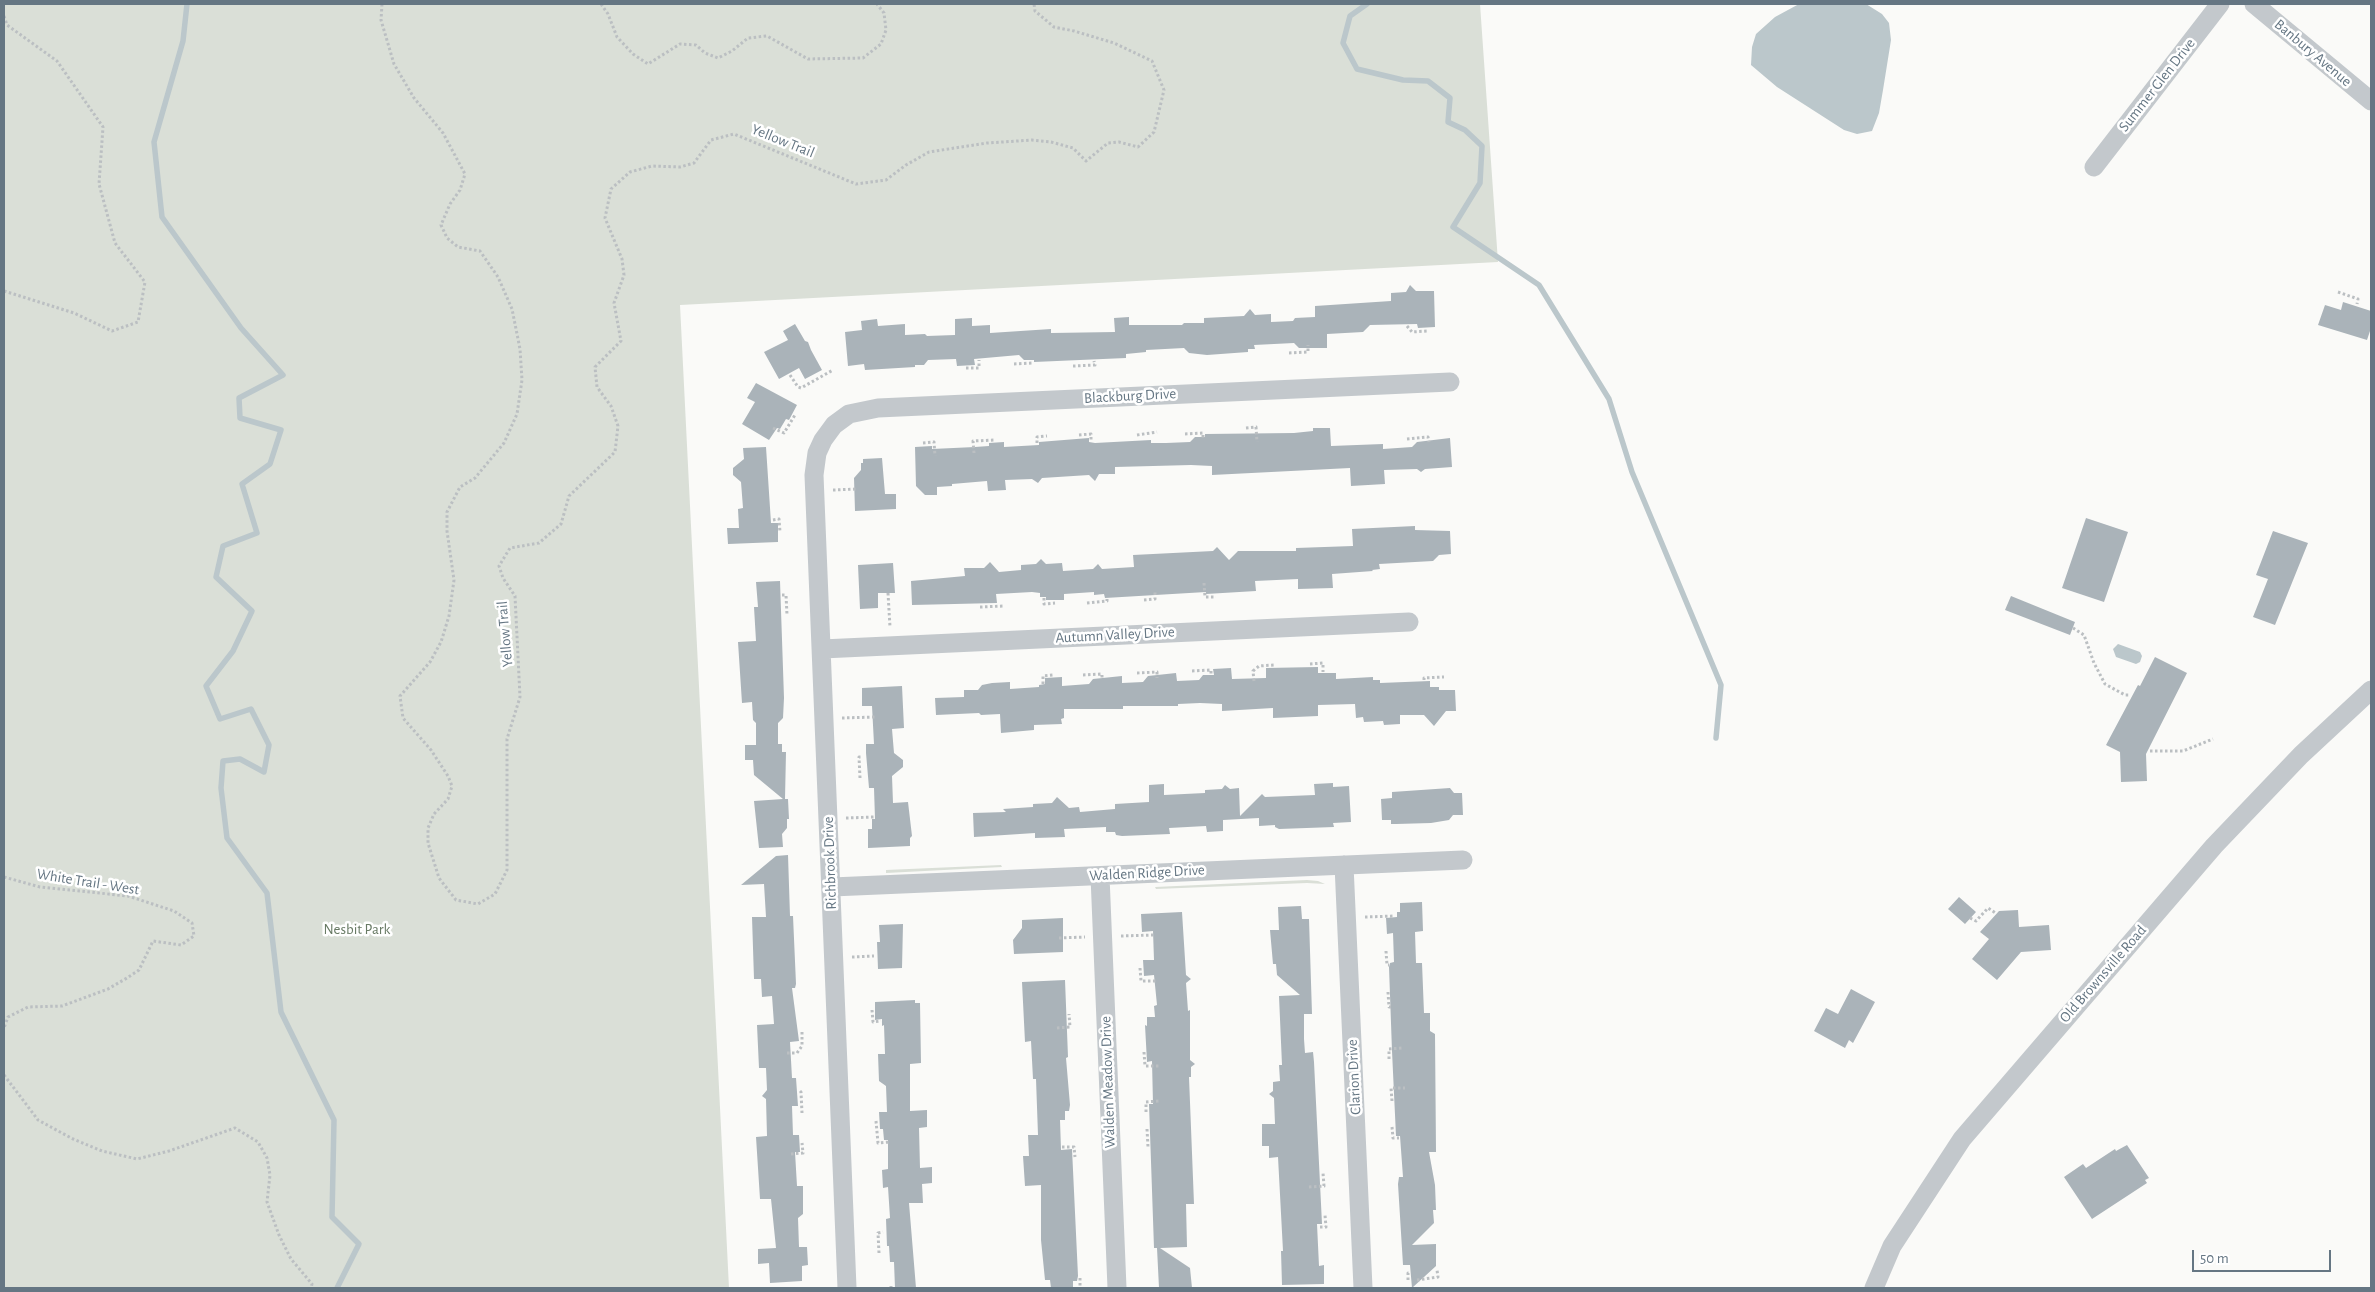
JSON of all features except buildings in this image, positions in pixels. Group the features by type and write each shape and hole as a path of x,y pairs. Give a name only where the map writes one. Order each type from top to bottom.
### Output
{"street":[{"name":"Summer Glen Drive","path":"2094,167 2220,4"},
{"name":"Banbury Avenue","path":"2254,4 2371,101"},
{"name":"Blackburg Drive","path":"823,440 834,425 848,414 878,408 1450,382"},
{"name":"Richbrook Drive","path":"823,440 818,453 814,475 847,1288"},
{"name":"Autumn Valley Drive","path":"822,649 1409,622"},
{"name":"Old Brownsville Road","path":"1874,1288 1892,1246 1962,1139 2214,846 2301,755 2371,690"},
{"name":"Walden Ridge Drive","path":"832,887 1463,860"},
{"name":"Clarion Drive","path":"1344,865 1363,1288"},
{"name":"Walden Meadow Drive","path":"1100,876 1117,1288"}],"path":[{"name":"Yellow Trail","path":"382,4 381,20 394,64 414,98 443,133 466,174 460,190 450,204 440,225 447,238 458,246 480,251 498,277 512,309 520,350 522,380 517,414 504,443 475,478 460,486 447,512 454,580 449,616 442,642 430,662 400,696 403,718 431,750 448,776 452,786 448,799 434,814 428,828 428,843 439,878 456,900 478,904 496,894 506,870 506,739 520,697 515,596 503,578 500,566 510,548 539,543 561,524 569,496 615,452 618,426 611,406 597,387 595,368 620,341 614,303 624,275 622,259 605,218 611,189 630,172 652,166 680,167 694,163 711,140 734,134 856,184 886,180 906,165 929,152 987,143 1032,140 1051,142 1074,148 1086,160 1108,142 1119,142 1138,147 1154,132 1164,90 1152,61 1114,43 1054,27 1035,11 1034,4"},
{"path":"601,4 608,14 617,36 632,54 648,64 680,44 696,45 705,53 718,58 732,51 748,38 767,36 808,59 863,58 881,44 886,30 884,13 877,4"},
{"path":"4,16 7,25 57,62 103,127 98,184 115,243 145,282 138,322 112,331 74,313 4,291"},
{"path":"2338,292 2358,299 2357,304"},
{"path":"1407,326 1412,332 1427,331"},
{"path":"1289,353 1308,352 1308,346"},
{"path":"966,368 979,368 978,360"},
{"path":"1073,366 1094,365 1094,361"},
{"path":"1014,364 1032,364"},
{"path":"790,375 798,387 801,388 833,370"},
{"path":"773,428 784,433 794,415"},
{"path":"1246,428 1256,427 1257,442"},
{"path":"1136,435 1157,432"},
{"path":"1184,434 1202,433 1203,438"},
{"path":"1079,435 1091,434 1091,440"},
{"path":"1037,443 1037,437 1047,436"},
{"path":"1407,439 1428,437 1429,442"},
{"path":"974,453 973,441 994,440"},
{"path":"923,443 934,442 935,456"},
{"path":"833,490 857,489"},
{"path":"773,520 779,519 780,532"},
{"path":"1204,583 1205,597 1216,597"},
{"path":"1144,600 1155,599 1154,591"},
{"path":"888,593 890,629"},
{"path":"782,595 786,595 787,616"},
{"path":"1044,598 1044,604 1055,603"},
{"path":"1087,603 1107,601 1107,599"},
{"path":"980,607 1004,606"},
{"path":"2073,628 2084,635 2094,663 2105,684 2125,695 2129,695"},
{"path":"1310,664 1323,663 1323,672"},
{"path":"1254,681 1253,671 1259,666 1274,665"},
{"path":"1192,671 1211,670 1211,676"},
{"path":"1138,673 1157,672 1157,678"},
{"path":"1083,675 1102,674 1102,680"},
{"path":"1043,684 1043,676 1053,675"},
{"path":"1424,680 1424,678 1444,677"},
{"path":"842,718 875,716"},
{"path":"2150,751 2183,752 2213,739"},
{"path":"860,778 859,757 863,757"},
{"path":"846,818 874,817"},
{"name":"White Trail - West","path":"4,878 40,887 128,896 174,912 192,923 194,936 181,945 153,941 139,970 127,978 108,989 62,1006 28,1007 8,1017 4,1028"},
{"path":"1970,918 1976,921 1988,908 1997,914"},
{"path":"1365,917 1395,916"},
{"path":"1120,936 1153,935"},
{"path":"1059,938 1085,937"},
{"path":"1386,951 1387,966 1390,965"},
{"path":"852,957 874,956"},
{"path":"1140,968 1141,981 1156,981"},
{"path":"1388,992 1389,1008 1391,1007"},
{"path":"872,1010 872,1022 881,1021"},
{"path":"1057,1028 1070,1027 1069,1014"},
{"path":"787,1053 797,1053 802,1046 802,1032"},
{"path":"1389,1058 1389,1049 1402,1048"},
{"path":"1144,1052 1145,1066 1160,1066"},
{"path":"4,1075 38,1120 73,1139 102,1151 137,1158 169,1151 235,1128 258,1142 267,1158 270,1175 267,1202 279,1235 292,1259 312,1284 310,1288"},
{"path":"1392,1101 1391,1088 1405,1088"},
{"path":"800,1091 802,1113"},
{"path":"1146,1112 1146,1102 1159,1101"},
{"path":"876,1121 878,1143 890,1142"},
{"path":"1392,1127 1393,1138 1399,1138"},
{"path":"1148,1129 1148,1147"},
{"path":"791,1154 803,1154 802,1143"},
{"path":"1062,1147 1074,1147 1075,1157"},
{"path":"1309,1187 1324,1186 1323,1173"},
{"path":"1320,1227 1326,1226 1325,1216"},
{"path":"879,1253 878,1232 883,1232"},
{"path":"1417,1280 1438,1277 1438,1270"},
{"path":"1408,1280 1408,1273 1410,1273"},
{"path":"1080,1278 1080,1288"}],"green space":[{"name":"Nesbit Park","path":"4,4 1480,4 1498,262 680,305 729,1288 4,1288"},
{"path":"1001,865 1002,867 886,873 886,870"},
{"path":"1307,880 1325,884 1307,883 1156,889 1155,887"}],"shaded area":[{"path":"1799,4 1866,4 1882,14 1889,23 1891,40 1879,113 1872,131 1857,134 1844,130 1777,87 1751,65 1752,47 1756,34 1775,17"},
{"path":"2118,644 2140,652 2142,656 2140,662 2136,664 2116,657 2113,649"}],"waterway":[{"path":"187,4 183,41 154,142 162,217 241,328 283,375 239,398 240,418 281,430 270,464 242,484 257,533 223,546 216,577 252,611 233,651 206,686 220,719 251,709 269,745 264,772 240,759 223,761 221,788 227,838 267,893 281,1012 334,1120 332,1217 359,1244 337,1288"},
{"path":"1367,4 1350,16 1343,43 1357,69 1403,80 1428,81 1450,98 1448,122 1465,130 1482,146 1480,183 1453,227 1539,285 1609,399 1632,472 1721,685 1716,738"}]}
